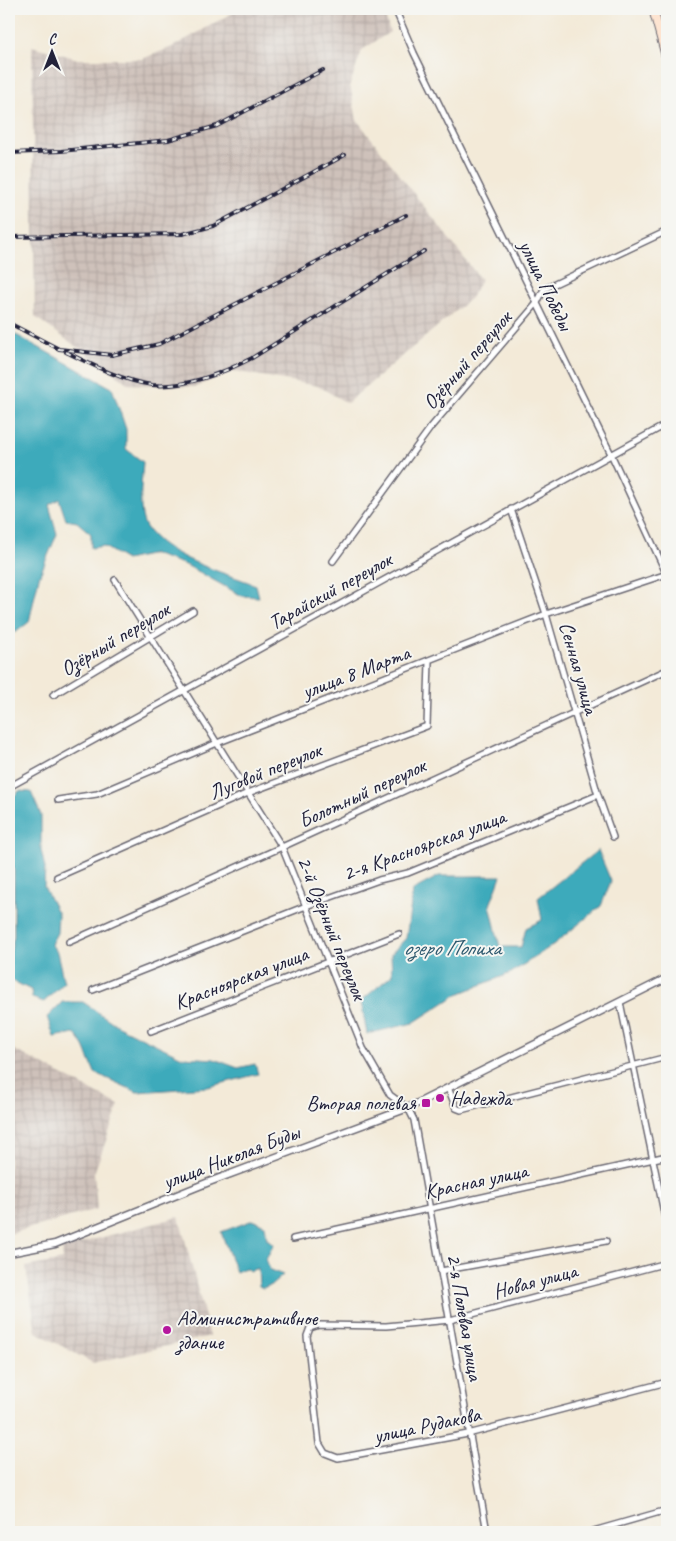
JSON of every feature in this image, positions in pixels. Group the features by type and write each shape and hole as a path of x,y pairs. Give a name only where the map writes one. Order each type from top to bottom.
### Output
{"main road":[{"path":"653,9 667,60"}],"street":[{"name":"улица Победы","path":"394,9 611,454 666,572"},
{"name":"Озёрный переулок","path":"333,561 431,427 537,303 541,293 550,285 667,231"},
{"name":"Тарайский переулок","path":"9,787 667,424"},
{"name":"Сенная улица","path":"511,509 546,614 598,795 613,837"},
{"name":"улица 8 Марта","path":"58,800 97,794 217,743 429,662 546,614 666,572"},
{"name":"2-й Озёрный переулок","path":"115,580 185,689 282,847 363,1048 390,1095 408,1108"},
{"name":"Озёрный переулок","path":"53,695 193,611"},
{"name":"Луговой переулок","path":"57,877 248,793 427,726 429,662"},
{"name":"Болотный переулок","path":"70,942 667,670"},
{"name":"2-я Красноярская улица","path":"92,990 306,906 379,880 408,873 598,795"},
{"name":"Красноярская улица","path":"151,1031 399,934"},
{"name":"улица Николая Буды","path":"9,1253 55,1244 209,1182 408,1108 449,1090 667,978"},
{"path":"620,1002 635,1065 667,1226"},
{"path":"449,1090 456,1108 461,1110 667,1057"},
{"name":"2-я Полевая улица","path":"408,1108 414,1120 450,1320 468,1434 487,1532"},
{"name":"Красная улица","path":"293,1239 667,1156"},
{"path":"441,1271 606,1241"},
{"name":"Новая улица","path":"319,1325 386,1326 450,1320 667,1264"},
{"name":"улица Рудакова","path":"319,1325 310,1328 307,1336 319,1443 325,1453 338,1458 468,1434 667,1382"},
{"path":"590,1532 667,1510"}],"shaded area":[{"path":"240,9 383,9 390,32 362,50 350,85 357,120 481,280 471,298 347,403 318,386 234,371 195,387 129,384 35,317 32,46 78,59 142,59 172,47"},
{"path":"9,1047 119,1105 94,1173 97,1209 9,1234"},
{"path":"179,1217 210,1336 93,1363 36,1332 26,1267 63,1260 62,1248"}],"water":[{"path":"9,331 112,388 126,429 126,449 143,462 141,504 143,521 146,527 155,538 181,556 256,585 259,597 242,596 186,565 153,554 126,560 103,546 91,548 91,534 77,522 66,520 59,499 49,505 57,534 39,577 29,622 15,633 9,626"},
{"path":"19,791 31,792 41,815 41,850 45,868 44,887 58,914 57,933 51,944 57,952 64,983 44,1002 32,998 31,990 9,979 10,954 14,936 14,869 9,841 9,802"},
{"name":"озеро Попиха","path":"598,850 611,881 601,906 553,945 511,973 458,994 413,1023 367,1034 361,1001 392,975 391,954 406,938 413,890 439,876 501,876 490,905 500,947 521,947 526,928 542,920 538,898"},
{"path":"62,1002 83,1002 118,1026 182,1057 214,1059 238,1068 255,1064 258,1074 208,1087 137,1092 95,1073 83,1044 74,1033 54,1037 47,1017"},
{"path":"253,1220 265,1225 267,1239 274,1244 266,1259 270,1270 283,1275 273,1284 263,1288 259,1286 258,1268 250,1271 245,1268 236,1272 221,1232"}],"railway":[{"path":"9,153 61,151 168,140 217,126 323,70"},
{"path":"9,237 182,234 213,226 345,155"},
{"path":"9,323 59,349 112,355 159,344 406,215"},
{"path":"66,352 108,372 142,383 165,385 191,382 229,369 252,358 424,251"}],"place":[{"name":"Надежда","path":"440,1098"},
{"name":"Вторая полевая","path":"426,1103"},
{"name":"Административное здание","path":"167,1330"}]}
